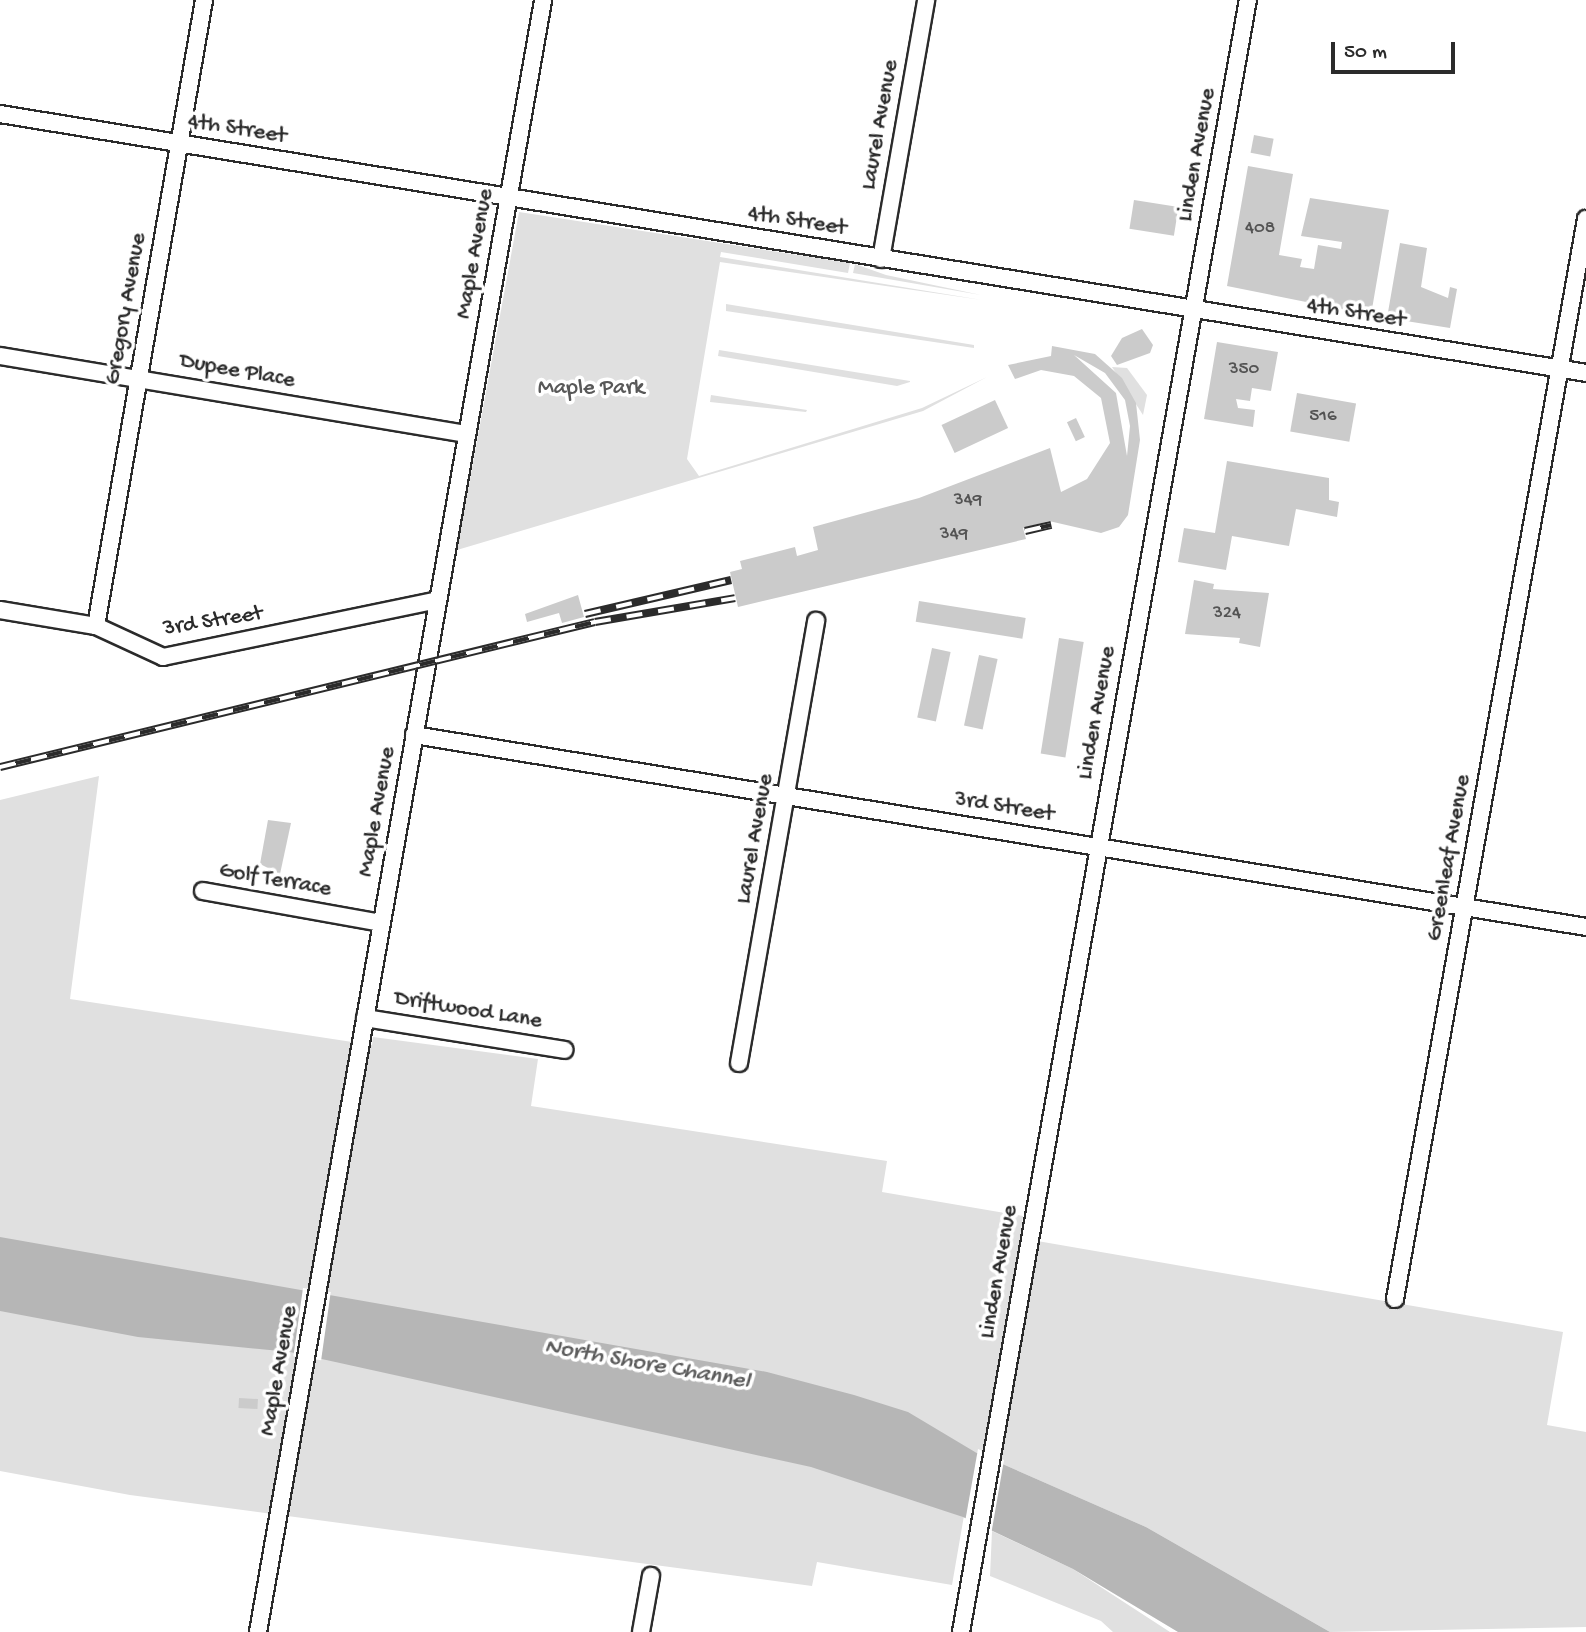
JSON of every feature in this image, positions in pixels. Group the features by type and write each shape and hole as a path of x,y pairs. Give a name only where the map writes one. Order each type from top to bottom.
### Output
{"street":[{"name":"Gregory Avenue","path":"96,626 204,0"},
{"name":"Maple Avenue","path":"258,1632 543,0"},
{"name":"Laurel Avenue","path":"881,259 926,0"},
{"name":"Linden Avenue","path":"961,1632 1097,846 1248,0"},
{"name":"4th Street","path":"0,114 1586,373"},
{"name":"Greenleaf Avenue","path":"1395,1299 1586,219"},
{"name":"Dupee Place","path":"0,356 467,434"},
{"name":"3rd Street","path":"0,610 96,626 163,657 438,600"},
{"name":"Laurel Avenue","path":"739,1063 816,621"},
{"name":"3rd Street","path":"414,735 1586,927"},
{"name":"Golf Terrace","path":"203,891 381,923"},
{"name":"Driftwood Lane","path":"365,1018 564,1050"},
{"path":"641,1632 651,1576"}],"green space":[{"name":"Maple Park","path":"519,212 850,263 848,273 721,252 720,257 982,300 720,262 687,459 699,476 922,408 987,377 923,411 457,550"},
{"path":"855,264 886,275 981,295 853,273"},
{"path":"726,304 974,345 974,348 726,311"},
{"path":"719,350 910,382 897,386 718,356"},
{"path":"1112,367 1127,368 1147,395 1143,415"},
{"path":"711,395 807,410 710,402"},
{"path":"99,776 70,999 372,1045 373,1037 538,1059 531,1106 887,1161 882,1192 1023,1216 1020,1238 1563,1332 1547,1425 1586,1432 1586,1627 1330,1632 1146,1527 975,1452 952,1585 817,1562 812,1586 130,1495 0,1471 0,800"},
{"path":"992,1531 1073,1569 1170,1632 1113,1632 1101,1621 990,1576"}],"water":[{"name":"North Shore Channel","path":"0,1237 767,1372 854,1395 908,1412 975,1452 1146,1527 1330,1632 1178,1632 1073,1569 963,1517 811,1467 290,1352 138,1337 0,1311"}],"pier":[{"path":"303,1288 331,1292 321,1360 293,1356"},
{"path":"978,1449 1004,1460 991,1535 965,1522"}],"building":[{"path":"1254,135 1274,139 1270,156 1251,153"},
{"path":"1248,166 1293,174 1279,255 1302,259 1300,267 1314,269 1318,245 1341,249 1342,242 1301,236 1310,198 1389,210 1371,315 1227,286"},
{"path":"1134,200 1178,207 1174,236 1129,229"},
{"path":"1400,243 1427,248 1421,287 1448,298 1450,287 1457,289 1450,328 1387,318"},
{"path":"1142,329 1153,345 1150,353 1117,365 1111,356 1122,338"},
{"path":"1217,342 1278,352 1271,391 1252,388 1250,401 1236,399 1238,408 1255,410 1253,427 1204,419"},
{"path":"1052,346 1095,354 1122,378 1136,403 1140,440 1128,515 1119,527 1101,533 1049,521 1023,528 1026,539 738,607 730,572 742,569 740,561 795,547 797,556 818,550 813,527 919,498 1050,448 1061,492 1087,479 1110,443 1101,398 1074,376 1041,370 1015,379 1008,365 1051,356","holes":["1074,355 1105,373 1125,400 1130,426 1127,456 1116,393"]},
{"path":"1297,393 1356,403 1349,442 1290,431"},
{"path":"995,400 1008,428 955,453 942,425"},
{"path":"1076,418 1085,437 1076,441 1067,422"},
{"path":"1227,461 1329,478 1329,500 1339,502 1337,517 1296,509 1289,546 1232,536 1226,570 1178,562 1184,528 1215,533"},
{"path":"1194,580 1214,584 1213,589 1269,593 1260,647 1239,643 1240,638 1185,634"},
{"path":"578,595 584,617 562,623 559,613 527,622 525,614"},
{"path":"919,601 1026,618 1022,639 916,622"},
{"path":"1059,638 1084,642 1065,757 1041,754"},
{"path":"932,648 951,652 936,721 917,717"},
{"path":"979,655 998,659 983,729 964,725"},
{"path":"268,820 291,823 280,874 260,864"},
{"path":"239,1398 258,1399 257,1409 238,1408"}],"railway":[{"path":"1025,531 1051,525"},
{"path":"585,614 731,580"},
{"path":"0,767 595,622 735,598"}]}
